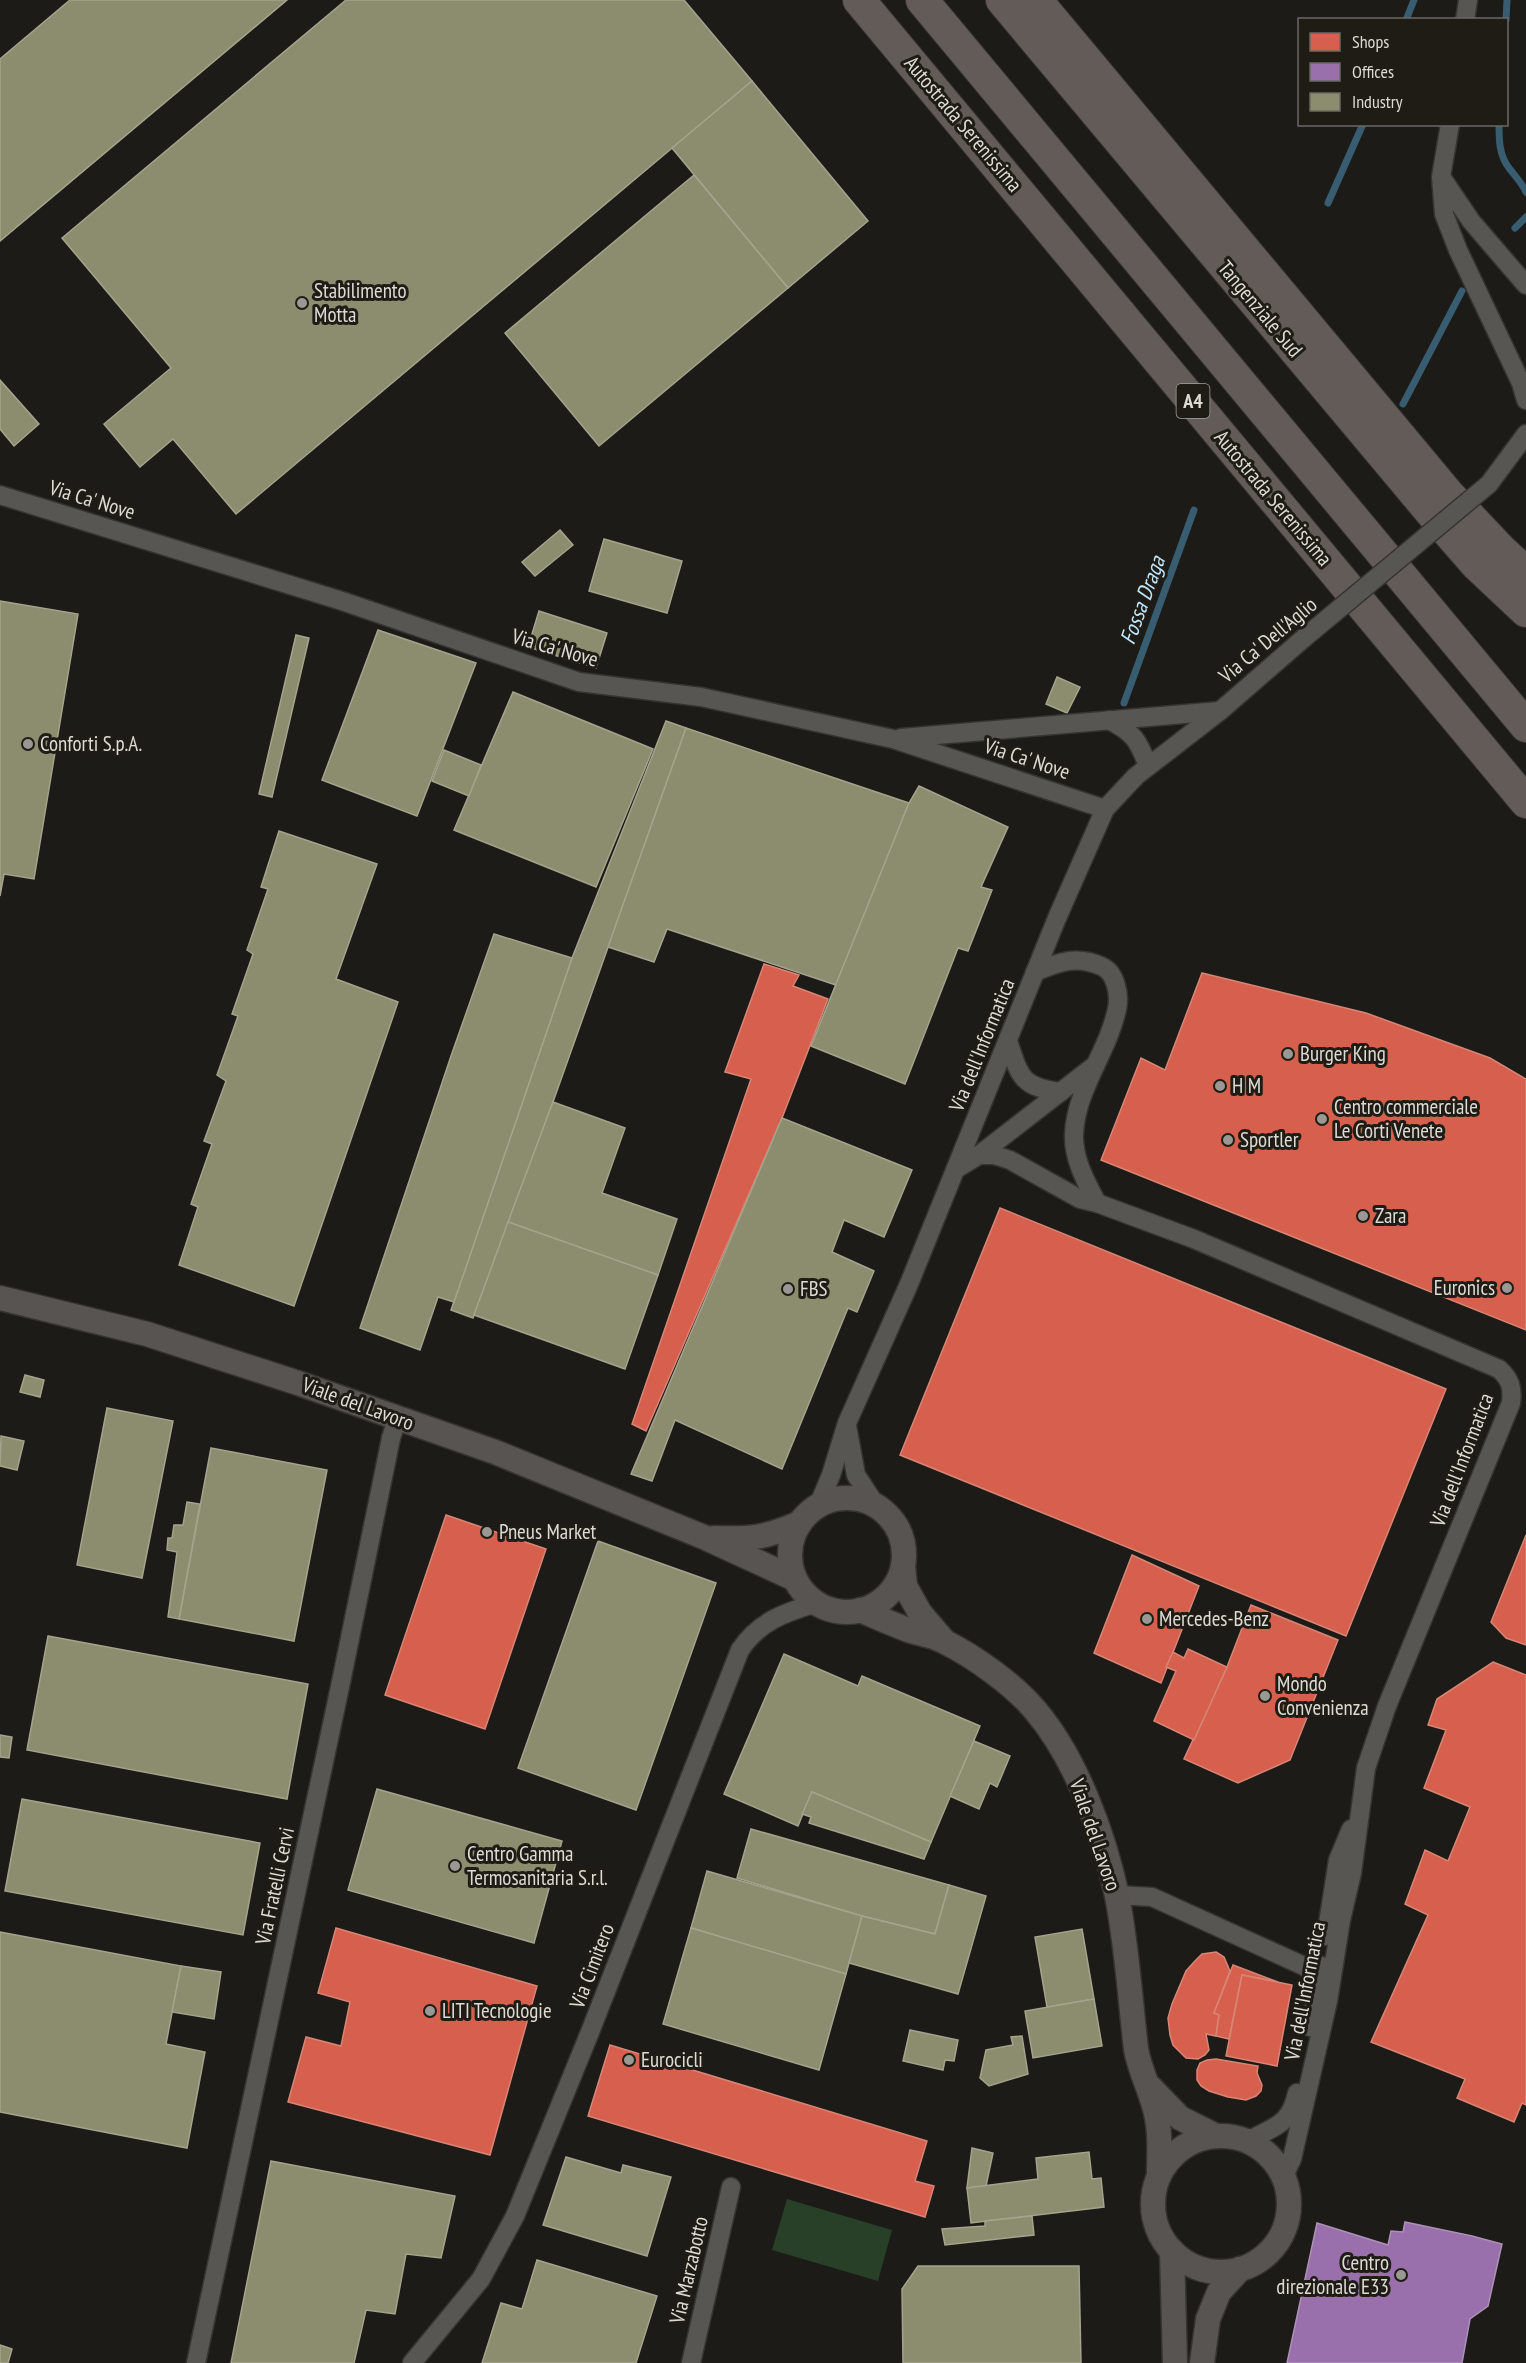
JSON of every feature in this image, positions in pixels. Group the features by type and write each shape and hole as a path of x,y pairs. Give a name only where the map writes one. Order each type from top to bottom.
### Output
{"highway":[{"name":"Autostrada Serenissima","path":"859,0 1526,802"},
{"name":"A4","path":"922,0 1525,724"},
{"name":"Tangenziale Sud","path":"1002,0 1435,517 1476,564 1526,611"},
{"name":"Tangenziale Sud","path":"1036,0 1448,494 1526,573"}],"street":[{"path":"1465,18 1468,0"},
{"path":"1450,126 1441,177 1444,214 1521,383 1526,400"},
{"path":"1441,177 1471,221 1526,285"},
{"name":"Via Ca' Dell'Aglio","path":"1035,972 1105,809 1136,776 1220,711 1489,484 1526,434"},
{"name":"Via Ca' Nove","path":"0,495 342,601 579,682 702,697 893,738 1105,809"},
{"path":"893,738 1220,711"},
{"path":"1108,720 1127,729 1135,737 1148,766"},
{"name":"Via dell'Informatica","path":"818,1506 831,1475 846,1423 909,1284 1035,972 1065,961 1087,960 1106,968 1118,987 1117,1009 1077,1113 1074,1136 1077,1158 1097,1203"},
{"path":"1008,1041 1015,1063 1029,1084 1061,1092"},
{"path":"956,1169 979,1155 1095,1066"},
{"name":"Via dell'Informatica","path":"979,1155 994,1155 1010,1160 1080,1199 1097,1203 1194,1239 1499,1369 1509,1377 1513,1391 1511,1402 1387,1706 1366,1768 1352,1873 1341,1920 1328,2001 1292,2159 1283,2178"},
{"name":"Viale del Lavoro","path":"0,1298 147,1334 298,1383 495,1452 706,1538 795,1579"},
{"name":"Via Fratelli Cervi","path":"196,2363 391,1438 397,1419"},
{"path":"846,1423 856,1475 877,1507"},
{"name":"Viale del Lavoro","path":"706,1538 754,1539 769,1536 800,1523 818,1506 832,1500 848,1498 863,1500 877,1507 890,1518 899,1532 904,1549 905,1586 920,1613 944,1641"},
{"name":"Viale del Lavoro","path":"800,1523 792,1541 790,1560 795,1579 804,1593 831,1610 845,1612 860,1610 875,1604 888,1594 897,1582 903,1566"},
{"name":"Via Cimitero","path":"412,2363 481,2279 515,2216 578,2064 740,1650 748,1638 770,1620 785,1612 817,1603"},
{"name":"Viale del Lavoro","path":"860,1610 908,1630 944,1641 981,1664 1015,1691 1035,1710 1056,1739 1087,1801 1102,1842 1117,1895 1136,2049 1157,2116 1160,2139 1159,2175 1153,2195 1154,2215 1160,2234 1172,2251 1187,2263 1204,2270 1222,2272 1240,2269 1260,2259 1276,2244 1286,2224 1288,2208 1283,2178 1275,2163 1263,2150 1248,2141 1227,2136 1202,2138 1176,2152 1159,2175"},
{"name":"Via dell'Informatica","path":"1248,2141 1285,2121 1294,2106 1338,1860 1359,1811"},
{"path":"1117,1895 1152,1897 1306,1967 1318,1982"},
{"name":"Viale del Lavoro","path":"1146,2082 1180,2118 1216,2136"},
{"name":"Via Marzabotto","path":"691,2363 731,2187"},
{"name":"Viale del Lavoro","path":"1172,2251 1175,2363"},
{"name":"Viale del Lavoro","path":"1202,2363 1208,2319 1215,2301 1219,2292 1240,2269"}],"green space":[{"path":"787,2199 892,2230 878,2281 772,2250"}],"building: Shops":[{"path":"764,964 799,975 793,986 828,999 782,1118 646,1431 632,1424 751,1079 725,1072"},
{"name":"Centro commerciale Le Corti Venete","path":"1202,973 1366,1013 1490,1058 1526,1079 1526,1330 1101,1160 1141,1058 1165,1070"},
{"path":"1000,1208 1446,1389 1346,1636 900,1455"},
{"path":"446,1515 546,1549 485,1729 385,1695"},
{"path":"1526,1535 1526,1645 1506,1638 1491,1622"},
{"name":"Mercedes-Benz","path":"1132,1555 1199,1586 1161,1683 1094,1653"},
{"name":"Mondo Convenienza","path":"1251,1605 1338,1640 1290,1760 1238,1783 1184,1759 1227,1667"},
{"path":"1188,1649 1227,1667 1194,1740 1154,1721 1176,1671 1166,1667 1173,1652 1184,1658"},
{"path":"1493,1662 1526,1675 1526,2105 1522,2103 1514,2122 1457,2098 1465,2079 1371,2042 1428,1915 1405,1904 1425,1850 1448,1861 1470,1807 1424,1788 1446,1730 1428,1725 1437,1699"},
{"path":"336,1928 537,1986 490,2155 288,2102 306,2037 341,2046 350,2002 318,1993"},
{"path":"1216,1952 1224,1957 1230,1971 1214,2013 1219,2015 1216,2036 1206,2034 1209,2050 1205,2055 1198,2059 1186,2058 1173,2045 1168,2018 1186,1971 1202,1954"},
{"path":"1233,1965 1278,1982 1242,1975 1229,2039 1216,2036 1219,2015 1214,2013"},
{"path":"1242,1975 1292,1985 1277,2066 1226,2056"},
{"path":"610,2045 927,2141 915,2181 934,2186 925,2217 588,2116"},
{"path":"1216,2059 1258,2066 1257,2073 1262,2085 1261,2091 1246,2100 1228,2097 1201,2086 1197,2080 1200,2063"}],"building: Offices":[{"name":"Centro direzionale E33","path":"1405,2222 1502,2244 1488,2306 1470,2319 1462,2363 1287,2363 1317,2223 1388,2245 1391,2231 1403,2232"}],"building: Industry":[{"path":"70,0 287,0 0,241 0,59"},
{"name":"Stabilimento Motta","path":"346,0 684,0 752,81 236,514 173,439 140,467 104,424 171,368 62,238"},
{"path":"752,81 868,221 788,288 672,148"},
{"path":"694,175 788,288 599,446 505,333"},
{"path":"0,380 39,424 14,446 0,429"},
{"path":"560,530 573,545 535,576 522,562"},
{"path":"604,539 682,561 667,613 589,591"},
{"name":"Conforti S.p.A.","path":"0,601 78,614 34,879 4,874 0,896"},
{"path":"539,611 607,633 596,668 528,647"},
{"path":"378,630 476,663 417,816 322,780"},
{"path":"296,635 309,638 272,797 259,794"},
{"path":"1057,677 1080,687 1067,713 1046,704"},
{"path":"513,692 653,749 596,887 454,830"},
{"path":"666,721 686,728 553,1102 473,1318 451,1310 572,958"},
{"path":"686,728 909,803 836,985 667,929 654,962 608,947"},
{"path":"444,750 481,765 469,796 432,781"},
{"path":"919,786 1008,827 981,887 992,890 968,951 958,948 905,1084 811,1046 909,803"},
{"path":"279,831 377,864 336,979 398,1002 294,1306 179,1265 198,1207 191,1204 212,1144 204,1141 226,1081 217,1075 238,1016 232,1014 253,954 247,950 268,889 261,887"},
{"path":"494,934 572,958 454,1302 438,1297 420,1350 360,1328"},
{"path":"553,1102 625,1128 602,1193 677,1219 658,1275 508,1222"},
{"name":"FBS","path":"782,1118 912,1170 884,1237 844,1220 832,1252 874,1271 857,1312 848,1308 782,1469 675,1420 652,1481 631,1474"},
{"path":"508,1222 658,1275 625,1369 474,1315"},
{"path":"25,1375 44,1380 40,1397 20,1392"},
{"path":"107,1408 173,1421 142,1578 77,1565"},
{"path":"1,1436 24,1441 17,1470 0,1466"},
{"path":"211,1448 327,1470 294,1641 179,1619"},
{"path":"187,1502 200,1504 179,1619 168,1617 177,1552 167,1550 168,1538 172,1538 174,1525 183,1525"},
{"path":"598,1541 716,1583 636,1810 518,1768"},
{"path":"48,1636 308,1684 287,1799 27,1750"},
{"path":"784,1654 858,1686 862,1676 980,1726 931,1842 812,1792 798,1826 724,1794"},
{"path":"0,1735 12,1737 9,1758 0,1757"},
{"path":"974,1741 1010,1756 997,1787 990,1783 979,1809 950,1796"},
{"name":"Centro Gamma Termosanitaria S.r.l.","path":"377,1789 562,1841 534,1943 348,1890"},
{"path":"812,1792 931,1842 924,1859 809,1823 811,1817 802,1814"},
{"path":"22,1799 260,1843 243,1935 5,1891"},
{"path":"751,1829 949,1885 935,1934 862,1916 737,1878"},
{"path":"707,1871 862,1916 846,1974 691,1928"},
{"path":"949,1885 986,1896 958,1994 849,1963 862,1916 935,1934"},
{"path":"691,1928 846,1974 819,2070 663,2024"},
{"path":"1082,1929 1094,1999 1047,2007 1035,1937"},
{"path":"0,1932 181,1966 166,2044 205,2052 187,2148 0,2112"},
{"path":"181,1966 221,1972 214,2019 172,2012"},
{"path":"1094,1999 1102,2046 1033,2058 1025,2011"},
{"path":"910,2030 958,2040 954,2061 945,2060 943,2070 903,2061"},
{"path":"1022,2036 1028,2074 989,2086 980,2078 986,2050 1013,2045 1011,2037"},
{"path":"972,2148 993,2153 986,2186 967,2188"},
{"path":"1089,2152 1092,2179 1101,2178 1104,2207 971,2223 967,2188 1038,2179 1036,2158"},
{"path":"566,2157 621,2173 623,2165 671,2177 647,2256 543,2225"},
{"path":"271,2161 455,2196 441,2258 406,2254 395,2314 366,2310 354,2363 231,2363"},
{"path":"1032,2216 1034,2235 945,2245 942,2229 985,2226 985,2221"},
{"path":"537,2260 657,2296 636,2363 482,2363 501,2303 522,2309"},
{"path":"918,2266 1079,2266 1081,2363 903,2363 902,2289"},
{"path":"0,2345 12,2349 8,2363 0,2363"}],"waterway":[{"name":"Fossa Draga","path":"1407,18 1414,0"},
{"path":"1506,18 1507,0"},
{"name":"Fossa Draga","path":"1328,203 1362,126"},
{"path":"1499,126 1503,158 1526,192"},
{"path":"1515,228 1526,217"},
{"path":"1403,404 1462,291"},
{"name":"Fossa Draga","path":"1124,703 1194,510"}],"place":[{"name":"Stabilimento Motta","path":"302,303"},
{"name":"Conforti S.p.A.","path":"28,744"},
{"name":"Burger King","path":"1288,1054"},
{"name":"H M","path":"1220,1086"},
{"name":"Centro commerciale Le Corti Venete","path":"1322,1119"},
{"name":"Sportler","path":"1228,1140"},
{"name":"Zara","path":"1363,1216"},
{"name":"Euronics","path":"1507,1288"},
{"name":"FBS","path":"788,1289"},
{"name":"Pneus Market","path":"487,1532"},
{"name":"Mercedes-Benz","path":"1147,1619"},
{"name":"Mondo Convenienza","path":"1265,1696"},
{"name":"Centro Gamma Termosanitaria S.r.l.","path":"455,1866"},
{"name":"LITI Tecnologie","path":"430,2011"},
{"name":"Eurocicli","path":"629,2060"},
{"name":"Centro direzionale E33","path":"1401,2275"}]}
